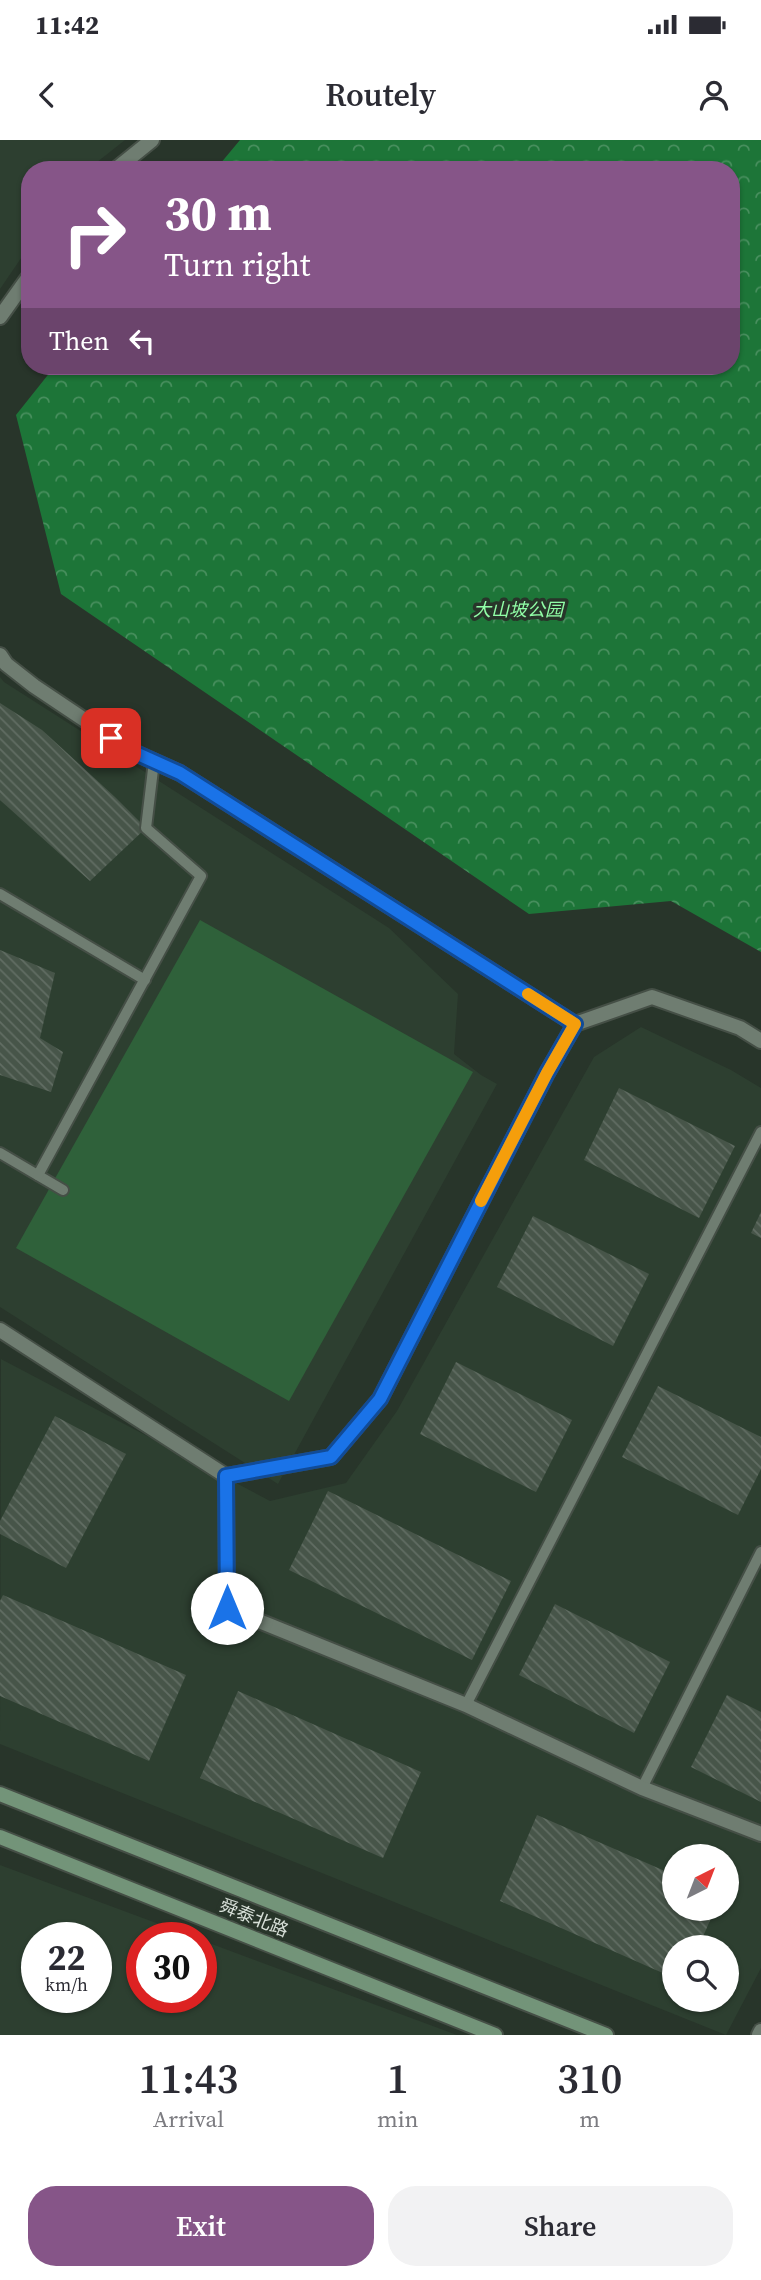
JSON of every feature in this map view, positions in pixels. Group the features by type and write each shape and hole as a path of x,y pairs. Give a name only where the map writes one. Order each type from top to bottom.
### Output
{"main road":[{"path":"0,1794 606,2035"},
{"name":"舜泰北路","path":"0,1837 495,2035"}],"street":[{"path":"126,161 152,140"},
{"path":"0,317 21,288"},
{"path":"0,655 6,664 34,686 131,751 180,773 575,1024"},
{"path":"0,1330 226,1476 331,1457 380,1399 575,1024 652,998 740,1028 761,1041"},
{"path":"226,1476 227,1608 466,1705 642,1788 761,1834"}],"lane":[{"path":"38,1175 201,876 146,828 154,761"},
{"path":"0,894 145,980"},
{"path":"466,1705 761,1132"},
{"path":"0,1153 63,1189"},
{"path":"642,1788 761,1552"}],"shaded area":[{"path":"0,140 125,140 98,161 21,161 21,258 0,289"},
{"path":"0,677 389,928 458,994 454,1054 497,1084 278,1484 0,1307"},
{"path":"641,1027 731,1070 761,1088 761,1968 739,2010 739,1935 662,1935 662,2009 0,1744 1,1359 270,1501 346,1483 397,1411 594,1057"},
{"path":"0,1865 154,1922 126,1922 126,2013 217,2013 217,1946 457,2035 0,2035"},
{"path":"669,2012 738,2012 726,2035"}],"green space":[{"name":"大山坡公园","path":"240,140 761,140 761,952 671,901 529,914 61,594 16,415 48,375 740,375 740,161 222,161"},
{"path":"200,920 473,1072 289,1401 16,1248"}],"building":[{"path":"0,703 42,730 146,828 90,881 0,800"},
{"path":"0,950 55,973 40,1038 63,1052 51,1092 0,1075"},
{"path":"619,1088 735,1146 699,1218 584,1160"},
{"path":"761,1212 761,1238 751,1233"},
{"path":"533,1216 649,1274 613,1346 497,1287"},
{"path":"456,1362 572,1420 536,1492 420,1434"},
{"path":"658,1386 761,1437 761,1469 738,1515 622,1457"},
{"path":"55,1416 126,1454 66,1568 0,1534 0,1521"},
{"path":"328,1491 511,1581 472,1660 289,1570"},
{"path":"3,1595 186,1675 149,1761 0,1696 0,1601"},
{"path":"555,1604 670,1662 634,1733 519,1675"},
{"path":"238,1691 421,1772 383,1858 200,1778"},
{"path":"727,1695 761,1712 761,1802 691,1767"},
{"path":"537,1815 662,1870 662,1922 709,1922 704,1935 662,1935 662,1973 500,1901"}],"slow traffic":[{"path":"481,1201 575,1024 528,994"}],"route":[{"path":"111,738 131,751 180,773 575,1024 547,1073 380,1399 331,1457 226,1476 227,1608"}]}
